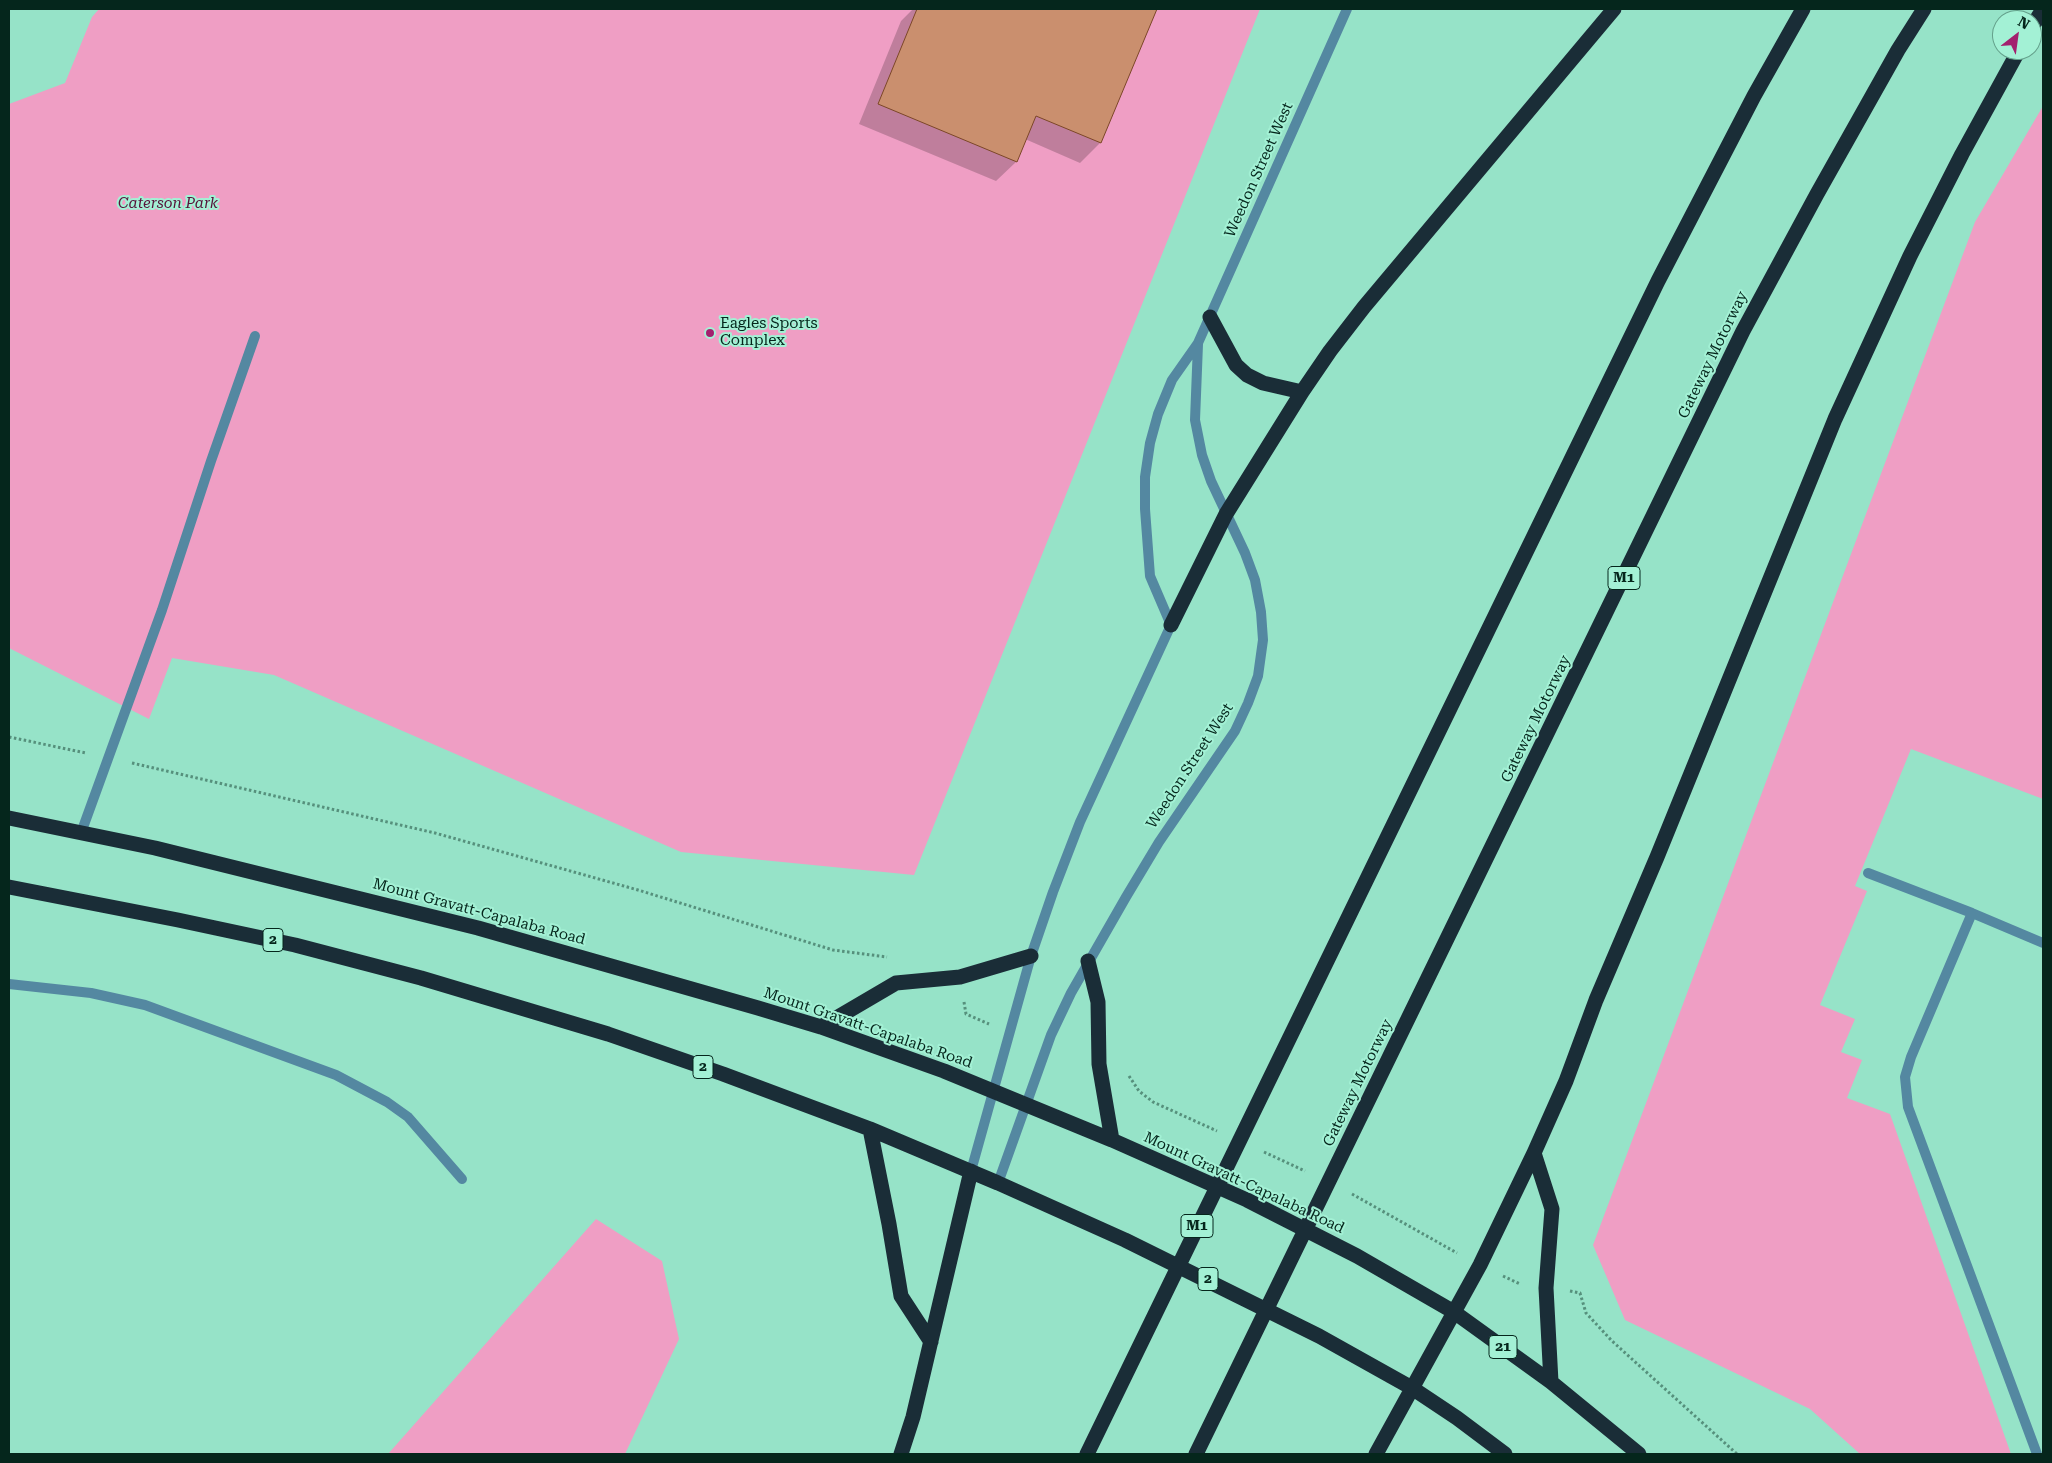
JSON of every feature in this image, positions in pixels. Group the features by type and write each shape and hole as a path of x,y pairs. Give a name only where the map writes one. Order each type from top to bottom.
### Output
{"highway":[{"path":"1171,625 1226,514 1302,392 1364,307 1614,9"},
{"name":"M1","path":"1087,1454 1658,281 1754,96 1803,9"},
{"name":"Gateway Motorway","path":"1196,1454 1743,331 1898,50 1924,9"},
{"path":"1376,1454 1485,1255 1534,1153 1566,1080 1596,1000 1657,857 1834,419 1910,256 1962,154 2014,60"},
{"path":"1210,317 1236,365 1247,375 1263,384 1302,392"},
{"name":"Mount Gravatt-Capalaba Road","path":"9,818 305,884 478,928 821,1027 944,1071 1112,1140 1264,1209 1357,1256 1454,1312 1551,1382 1639,1454"},
{"name":"2","path":"9,888 178,920 295,945 421,978 608,1034 723,1074 870,1129 998,1183 1125,1240 1319,1336 1412,1388"},
{"path":"821,1027 896,984 960,977 1031,956"},
{"path":"1088,961 1098,1002 1099,1064 1112,1140"},
{"path":"870,1129 902,1296 931,1342"},
{"path":"1534,1153 1552,1209 1546,1288 1551,1382"},
{"path":"902,1454 913,1417 970,1171"},
{"path":"1412,1388 1457,1418 1505,1454"}],"street":[{"name":"Weedon Street West","path":"1171,625 1150,576 1145,510 1145,477 1150,442 1158,414 1172,380 1198,343 1347,9"},
{"path":"81,833 162,610 255,336"},
{"name":"Weedon Street West","path":"998,1183 1052,1035 1088,961 1159,842 1234,730 1248,703 1258,676 1263,640 1262,612 1255,580 1249,562 1211,481 1202,454 1195,420 1198,343"},
{"path":"970,1171 1031,956 1080,822 1171,625"},
{"path":"1868,873 2043,943"},
{"path":"1972,913 1911,1057 1905,1077 1908,1107 2037,1454"},
{"path":"9,984 91,993 145,1005 336,1075 387,1102 408,1117 462,1179"}],"path":[{"path":"9,736 436,833 638,890 833,950 894,958"},
{"path":"963,996 966,1014 980,1020"},
{"path":"1126,1070 1139,1091 1153,1102 1218,1132"},
{"path":"1263,1152 1306,1172"},
{"path":"1347,1191 1462,1255"},
{"path":"1500,1274 1527,1287"},
{"path":"1562,1290 1580,1293 1586,1313 1612,1340 1737,1454"}],"green space":[{"name":"Eagles Sports Complex","path":"99,9 1260,9 914,875 681,852 274,675 172,658 149,719 9,648 9,104 65,83 92,17"},
{"path":"2043,106 2043,799 1911,749 1855,886 1867,891 1820,1005 1855,1019 1841,1052 1862,1060 1847,1098 1890,1114 2011,1454 1860,1454 1810,1409 1625,1320 1593,1245 1975,222"},
{"path":"596,1219 662,1261 679,1339 625,1454 388,1454"}],"building":[{"path":"917,9 1157,9 1101,143 1036,116 1017,162 878,104"}],"place":[{"name":"Eagles Sports Complex","path":"710,333"}],"park label":[{"name":"Caterson Park","path":"168,204"}]}
